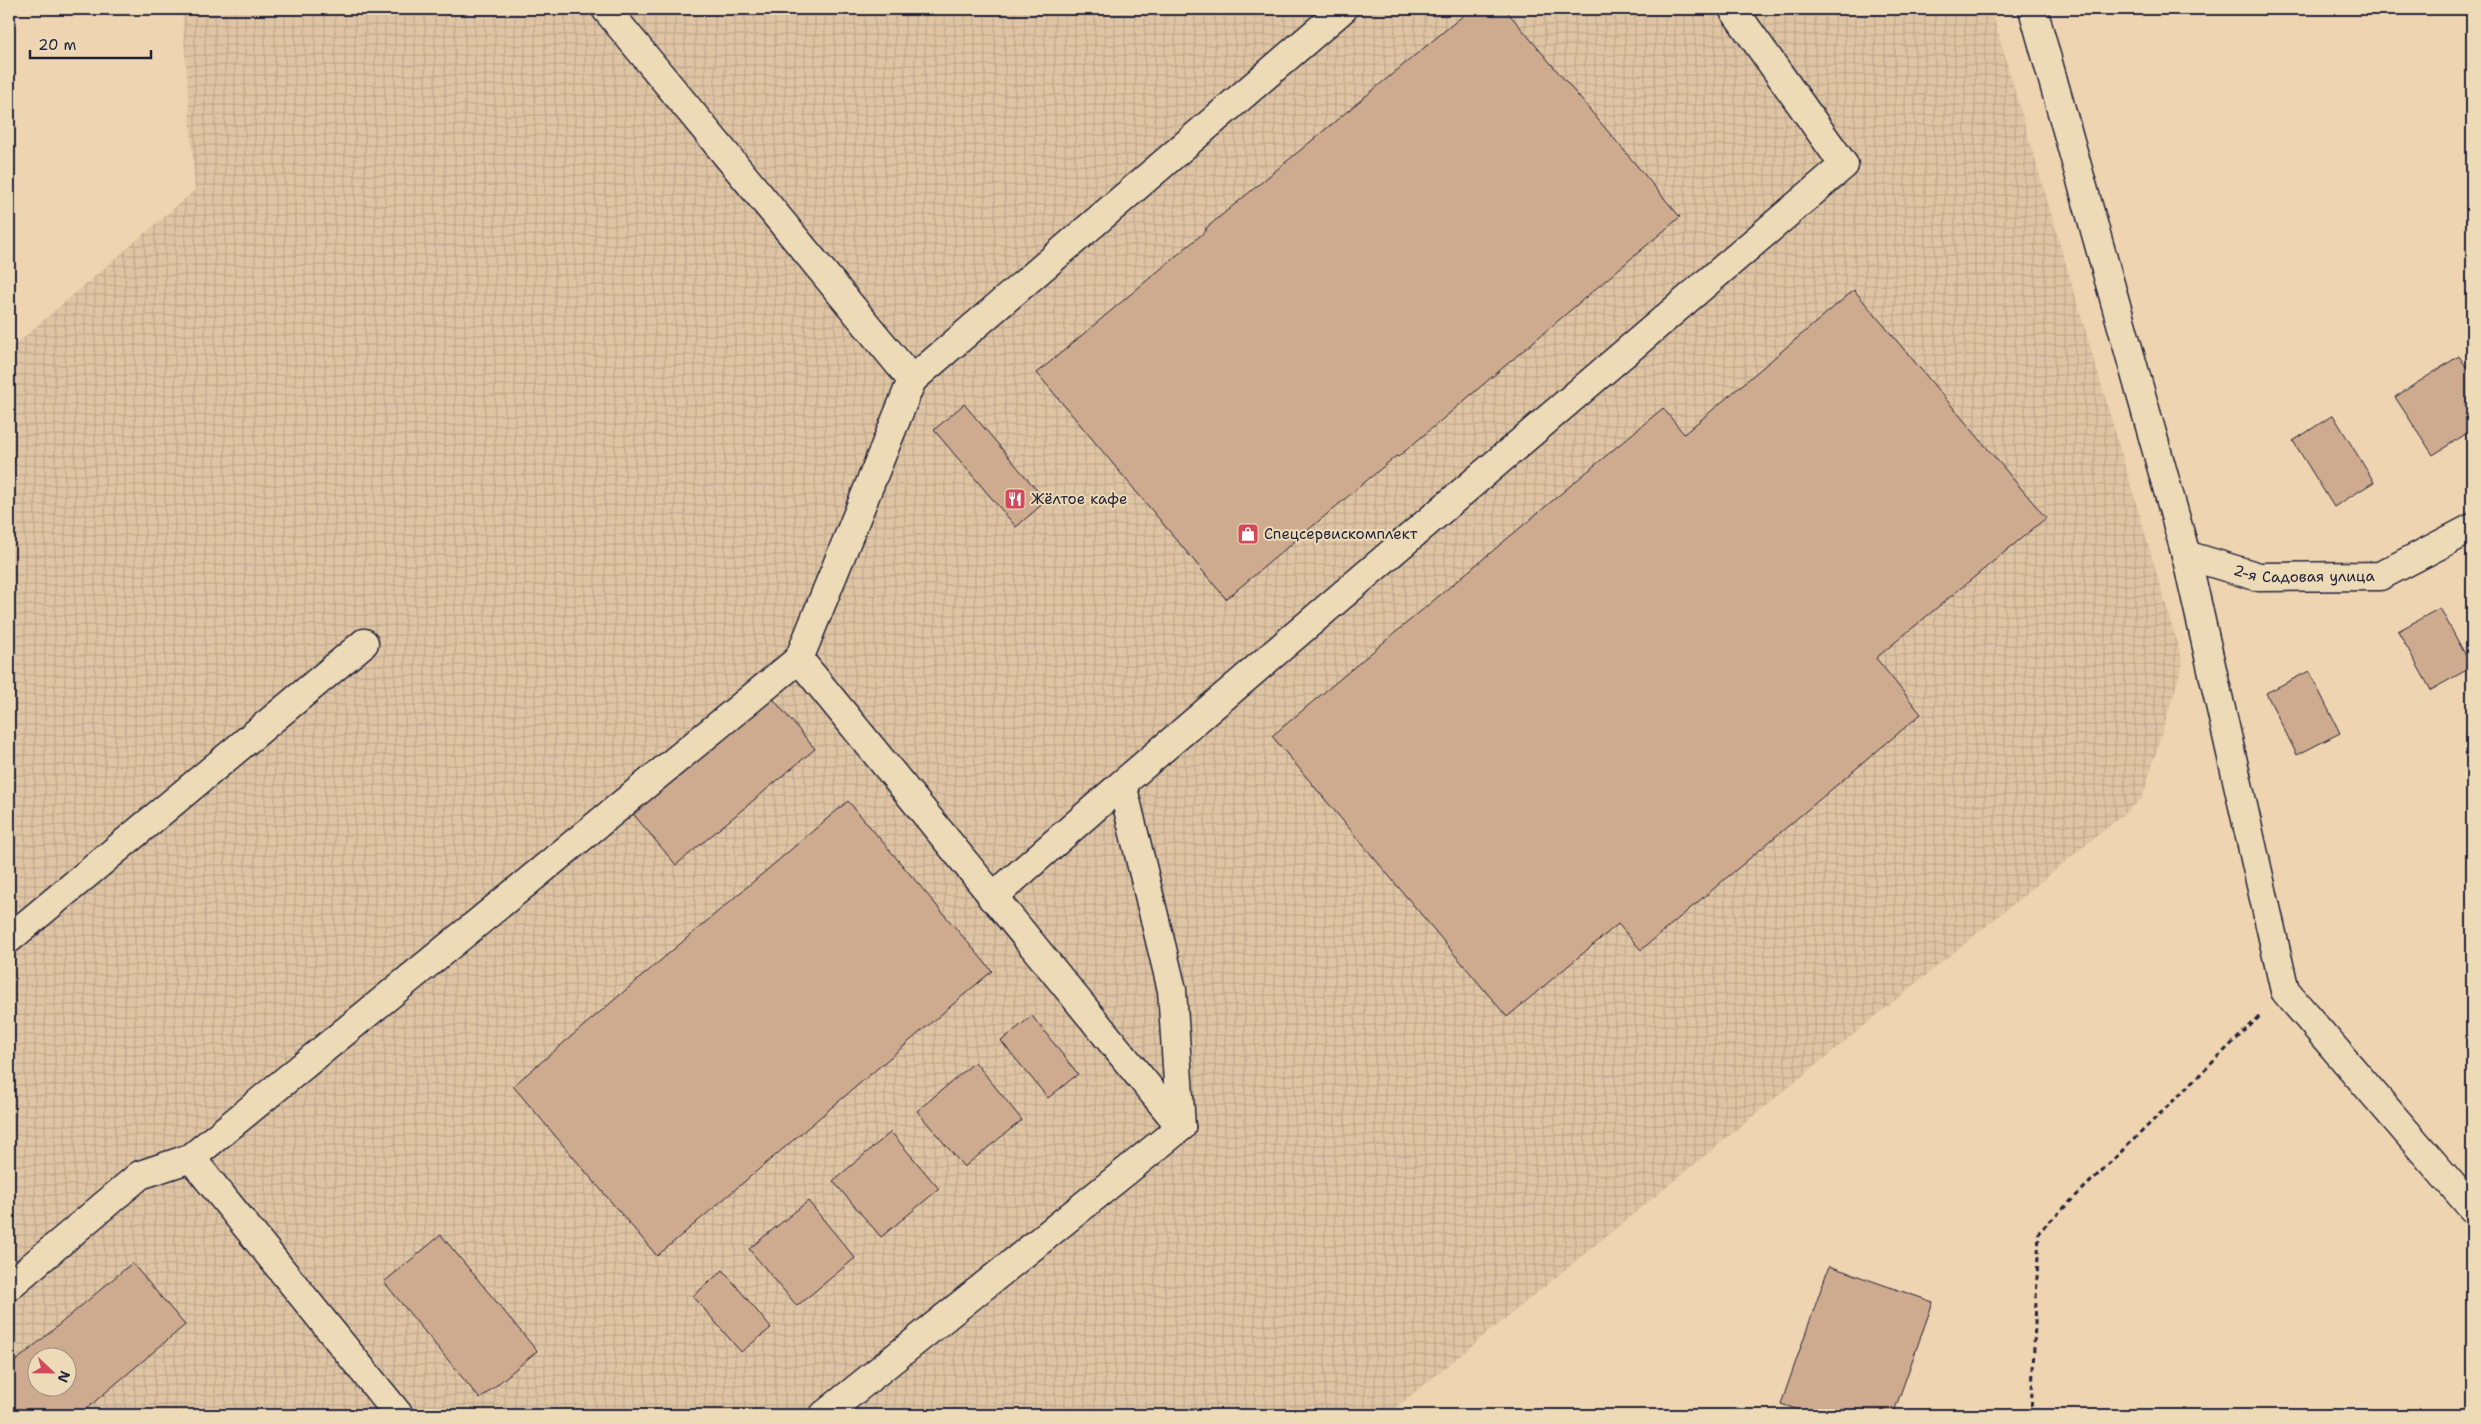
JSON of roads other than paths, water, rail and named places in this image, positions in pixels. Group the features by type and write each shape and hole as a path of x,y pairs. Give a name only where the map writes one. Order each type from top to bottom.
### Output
{"street":[{"path":"606,9 912,380"},
{"path":"9,1286 140,1175 191,1158 799,659 912,380 1343,9"},
{"path":"992,898 1122,784 1844,165 1733,9"},
{"path":"2033,9 2186,555 2285,991 2472,1208"},
{"name":"2-я Садовая улица","path":"2186,555 2259,577 2380,576 2472,528"},
{"path":"9,938 364,643"},
{"path":"799,659 992,898 1181,1127"},
{"path":"1122,784 1172,990 1181,1127"},
{"path":"824,1415 1181,1127"},
{"path":"191,1158 399,1415"}],"place":[{"name":"Жёлтое кафе","path":"1015,499"},
{"name":"Спецсервискомплект","path":"1248,534"}]}
